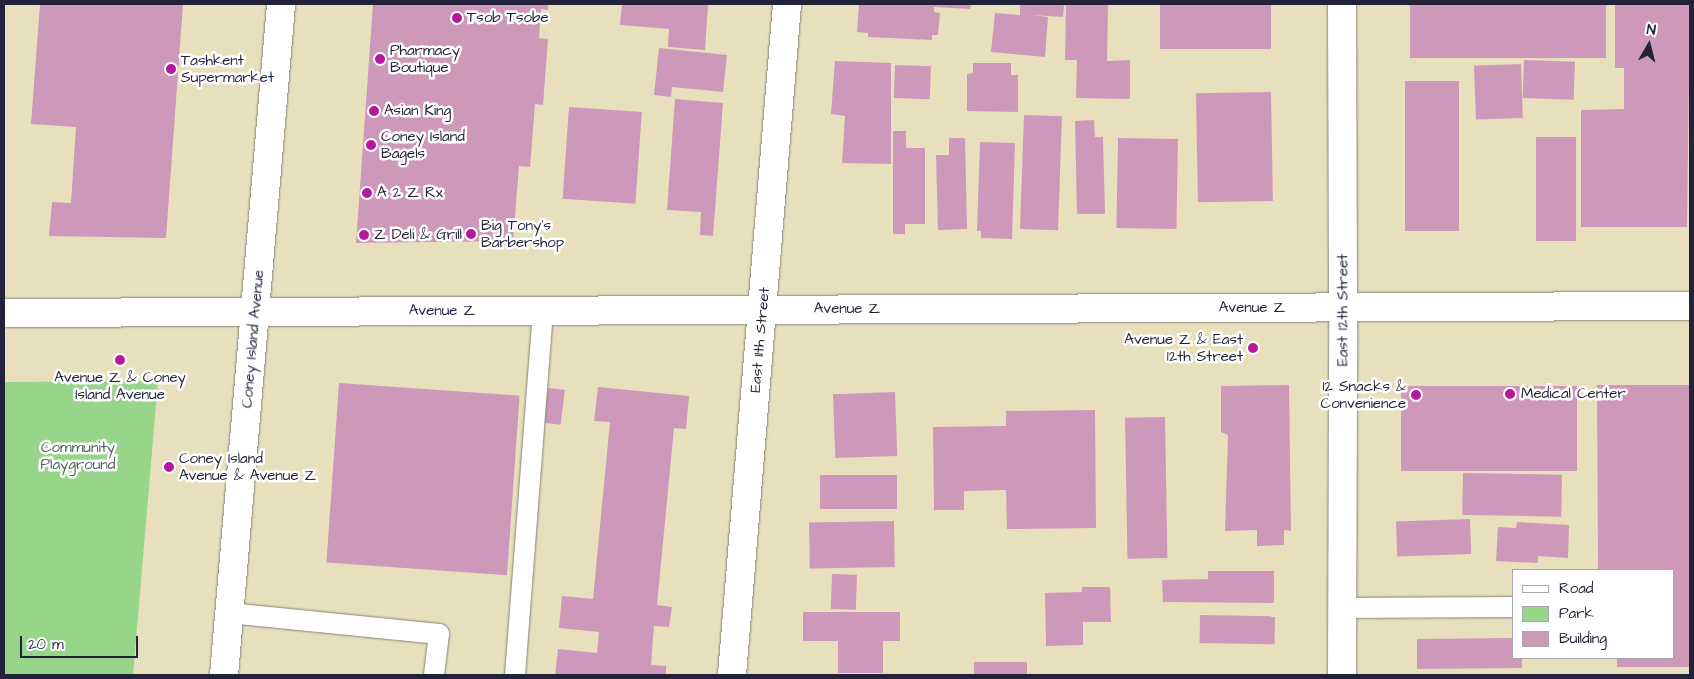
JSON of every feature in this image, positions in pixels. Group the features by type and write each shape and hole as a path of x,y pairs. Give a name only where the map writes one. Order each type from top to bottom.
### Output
{"street":[{"name":"Coney Island Avenue","path":"224,675 281,4"},
{"name":"East 11th Street","path":"732,675 787,4"},
{"name":"East 12th Street","path":"1342,4 1342,675"},
{"name":"Avenue Z","path":"4,313 1690,306"}],"lane":[{"path":"515,675 543,310"},
{"path":"1341,608 1512,607"},
{"path":"229,613 438,634 434,675"}],"green space":[{"name":"Community Playground","path":"158,381 133,675 4,675 4,382"}],"building":[{"path":"40,4 183,4 166,238 49,236 52,202 71,203 76,127 31,124"},
{"path":"373,4 548,4 548,10 541,9 539,38 548,39 543,105 535,104 530,167 519,166 513,241 356,243"},
{"path":"622,4 708,4 705,50 668,47 669,29 620,25"},
{"path":"859,4 971,4 970,9 934,7 934,12 940,13 938,35 932,35 932,40 868,37 868,33 857,32"},
{"path":"1020,4 1064,4 1063,17 1031,15 1048,17 1045,57 991,52 995,13 1020,15"},
{"path":"1066,4 1108,4 1107,61 1130,60 1130,99 1076,98 1077,60 1065,60"},
{"path":"1160,4 1271,4 1271,49 1160,49"},
{"path":"1410,4 1606,4 1606,58 1410,58"},
{"path":"1615,4 1690,4 1687,227 1581,227 1581,110 1624,109 1624,68 1615,68"},
{"path":"659,48 727,55 723,92 672,87 671,97 654,95"},
{"path":"1524,60 1575,62 1574,100 1523,98"},
{"path":"835,61 891,63 891,164 842,163 845,116 831,114"},
{"path":"973,63 1011,63 1011,75 1018,75 1018,112 967,111 967,74 973,73"},
{"path":"1521,64 1523,118 1476,120 1474,66"},
{"path":"895,65 931,66 930,99 894,98"},
{"path":"1405,81 1459,81 1459,231 1405,231"},
{"path":"1271,92 1273,201 1198,202 1196,93"},
{"path":"675,99 723,103 713,236 700,235 701,212 667,210"},
{"path":"569,107 642,112 635,204 563,199"},
{"path":"1024,115 1062,116 1058,230 1020,229"},
{"path":"1094,120 1095,137 1103,137 1105,214 1077,214 1075,121"},
{"path":"893,131 906,131 906,148 925,148 925,224 905,224 905,234 893,234"},
{"path":"1536,137 1576,137 1576,241 1536,241"},
{"path":"949,138 965,138 967,229 938,230 936,155 949,155"},
{"path":"1118,138 1178,139 1176,229 1116,228"},
{"path":"980,142 1015,143 1012,239 981,238 981,231 977,231"},
{"path":"339,383 520,396 507,575 326,563"},
{"path":"1289,385 1291,531 1284,530 1284,545 1257,546 1257,530 1225,531 1228,435 1221,432 1221,386"},
{"path":"1597,385 1690,385 1690,667 1617,667 1617,659 1674,659 1674,569 1598,569"},
{"path":"1401,386 1577,386 1577,471 1401,471"},
{"path":"598,387 689,396 686,429 674,428 657,605 672,607 669,627 654,626 651,665 666,666 666,675 555,675 558,649 597,653 599,632 559,628 562,596 593,599 610,422 594,421"},
{"path":"548,388 565,390 561,425 544,423"},
{"path":"895,392 897,456 835,458 833,394"},
{"path":"1095,410 1096,528 1007,529 1006,490 964,491 964,510 934,510 933,427 1006,426 1006,411"},
{"path":"1165,417 1167,558 1127,559 1125,418"},
{"path":"1463,473 1562,475 1561,517 1462,515"},
{"path":"820,475 897,475 897,509 820,509"},
{"path":"1470,519 1471,554 1397,557 1396,522"},
{"path":"894,521 895,567 810,568 809,522"},
{"path":"1517,522 1569,525 1568,558 1538,556 1538,563 1496,561 1498,527 1516,528"},
{"path":"1208,571 1274,571 1274,603 1163,602 1162,580 1208,579"},
{"path":"832,574 857,575 856,610 831,609"},
{"path":"1082,587 1110,587 1111,622 1083,622 1083,645 1046,646 1045,593 1082,592"},
{"path":"803,612 900,612 900,641 883,641 883,673 838,673 838,641 803,641"},
{"path":"1200,615 1275,616 1274,644 1200,643"},
{"path":"1512,638 1512,659 1522,659 1522,668 1417,669 1417,639"},
{"path":"974,662 1027,662 1027,675 974,675"}],"place":[{"name":"Tsob Tsobe","path":"457,18"},
{"name":"Pharmacy Boutique","path":"380,59"},
{"name":"Tashkent Supermarket","path":"171,69"},
{"name":"Asian King","path":"374,111"},
{"name":"Coney Island Bagels","path":"371,145"},
{"name":"A 2 Z Rx","path":"367,193"},
{"name":"Big Tony's Barbershop","path":"471,234"},
{"name":"Z Deli & Grill","path":"364,235"},
{"name":"Avenue Z & East 12th Street","path":"1253,348"},
{"name":"Avenue Z & Coney Island Avenue","path":"120,360"},
{"name":"Medical Center","path":"1510,394"},
{"name":"12 Snacks & Convenience","path":"1416,395"},
{"name":"Coney Island Avenue & Avenue Z","path":"169,467"}]}
